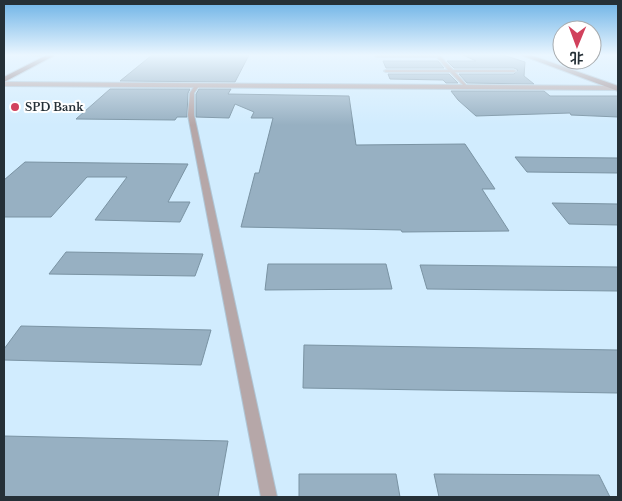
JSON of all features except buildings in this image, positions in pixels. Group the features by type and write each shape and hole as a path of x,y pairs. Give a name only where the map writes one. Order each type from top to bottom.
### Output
{"street":[{"path":"590,78 617,88"},
{"path":"4,84 617,88"}],"lane":[{"path":"458,78 466,87"},
{"path":"197,86 192,93 191,115 268,497"}],"place":[{"name":"SPD Bank","path":"15,107"}]}
